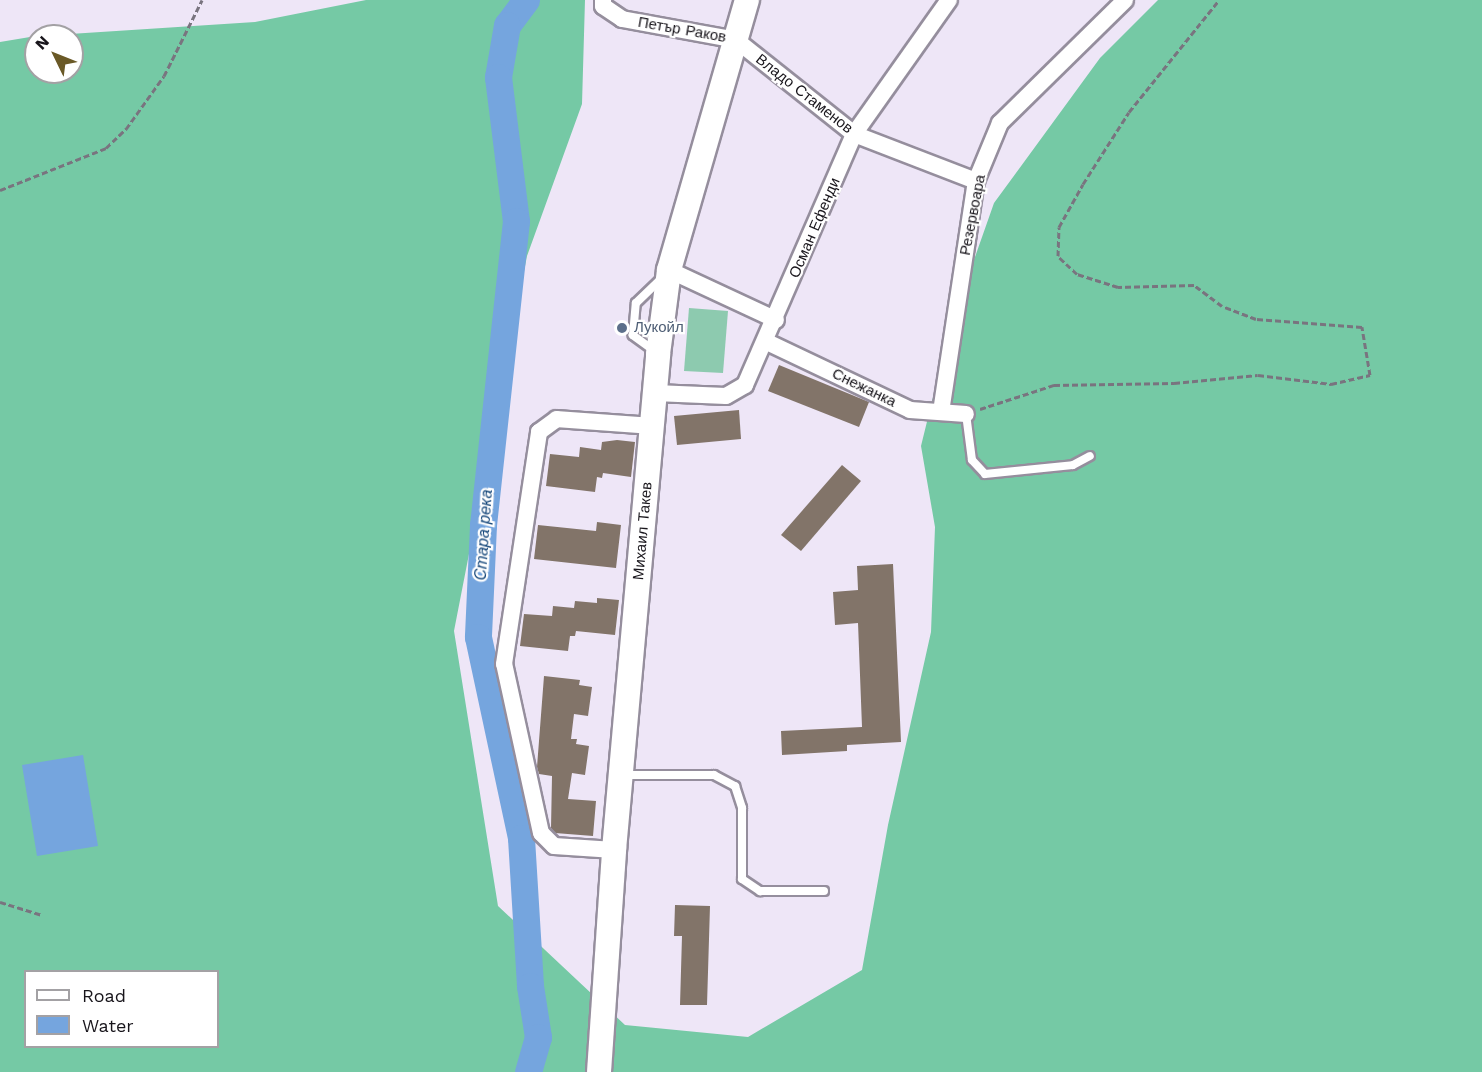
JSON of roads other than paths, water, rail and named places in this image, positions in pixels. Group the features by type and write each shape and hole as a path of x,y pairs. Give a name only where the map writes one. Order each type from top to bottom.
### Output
{"main road":[{"name":"Михаил Такев","path":"599,1072 614,850 658,354 669,270 747,0"}],"street":[{"name":"Петър Раков","path":"603,0 603,6 622,19 736,40"},
{"name":"Осман Ефенди","path":"655,393 726,396 745,385 767,342 854,134 949,0"},
{"name":"Резервоара","path":"941,412 976,181 1000,123 1125,0"},
{"name":"Владо Стаменов","path":"736,40 854,134 976,181"},
{"path":"669,270 776,320"},
{"name":"Снежанка","path":"767,342 910,410 963,414"},
{"path":"614,850 554,846 541,833 504,664 539,432 557,419 652,426"}],"lane":[{"path":"963,414 972,460 985,474 1073,465 1090,456"},
{"path":"621,775 714,775 735,786 742,808 742,879 760,891 824,891"}],"water":[{"path":"83,755 98,846 37,856 22,765"}],"waterway":[{"name":"Стара река","path":"526,0 507,25 498,77 516,221 483,525 478,637 521,838 530,986 538,1037 528,1072"}],"place":[{"name":"Лукойл","path":"622,328"}]}
